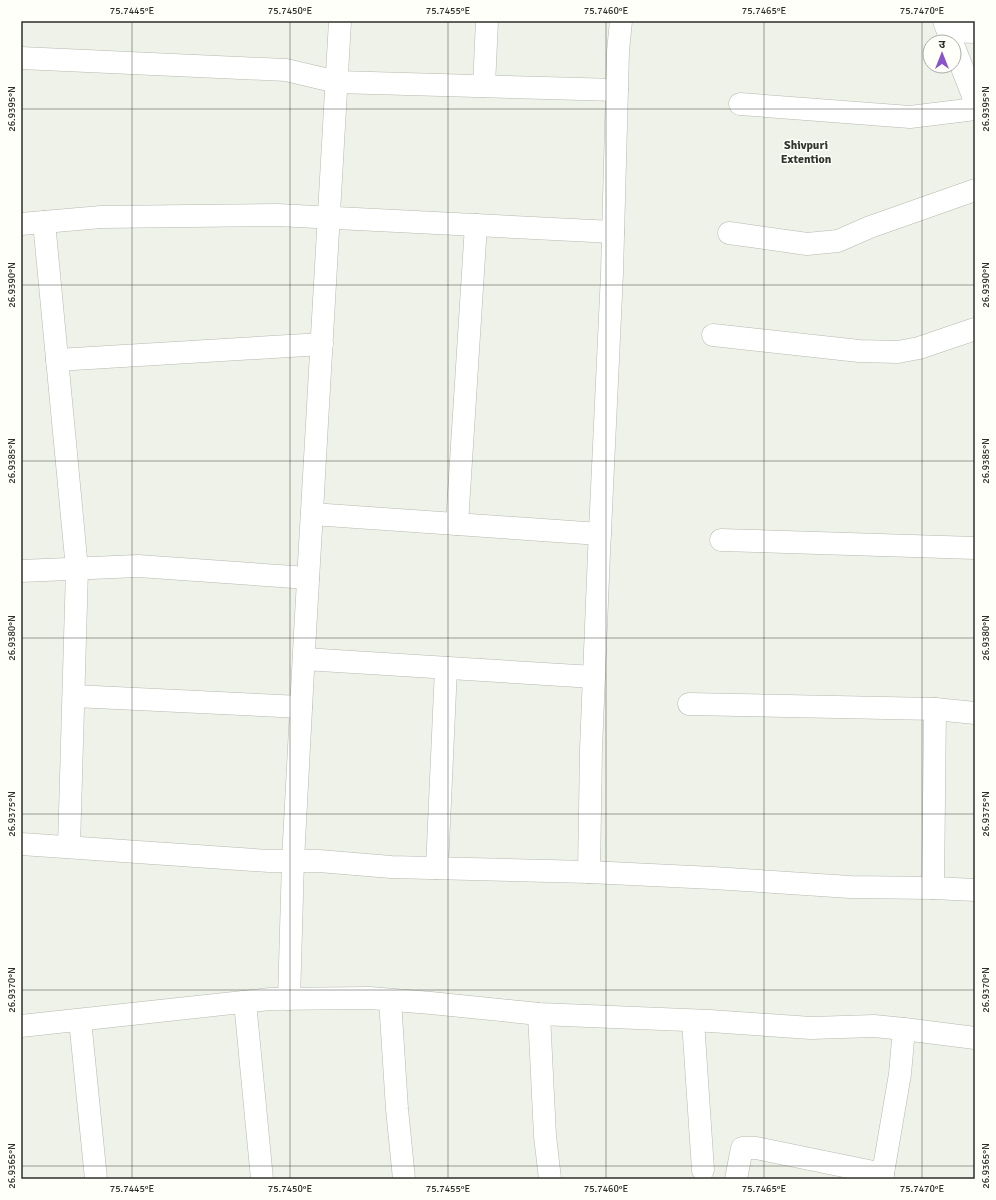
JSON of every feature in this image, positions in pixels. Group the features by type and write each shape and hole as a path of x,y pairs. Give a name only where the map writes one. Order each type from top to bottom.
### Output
{"street":[{"path":"289,999 293,861 301,707 340,21"},
{"path":"484,86 487,21"},
{"path":"589,872 591,749 612,273 618,51 621,21"},
{"path":"958,34 975,32"},
{"path":"21,58 286,70 337,82 617,90"},
{"path":"962,67 975,101"},
{"path":"740,104 910,117 975,109"},
{"path":"729,233 807,244 838,241 870,227 975,190"},
{"path":"21,224 101,217 277,215 613,232"},
{"path":"44,222 77,569 69,847"},
{"path":"457,524 476,225"},
{"path":"713,335 859,351 898,352 919,348 975,328"},
{"path":"57,360 322,344"},
{"path":"312,514 600,534"},
{"path":"721,540 975,548"},
{"path":"21,571 138,566 308,578"},
{"path":"304,659 594,677"},
{"path":"437,868 446,668"},
{"path":"74,696 301,707"},
{"path":"689,704 935,709 975,713"},
{"path":"933,888 935,709"},
{"path":"21,844 270,861 319,861 391,867 589,872 850,887 975,890"},
{"path":"21,1026 270,999 370,998 539,1014 811,1028 874,1026 975,1038"},
{"path":"390,1000 397,1109 404,1179"},
{"path":"245,1002 262,1179"},
{"path":"539,1014 545,1136 550,1179"},
{"path":"80,1020 96,1179"},
{"path":"693,1021 703,1170"},
{"path":"736,1179 742,1148 756,1148 883,1176 900,1074 904,1029"}],"district":[{"name":"Shivpuri Extention","path":"806,152"}]}
